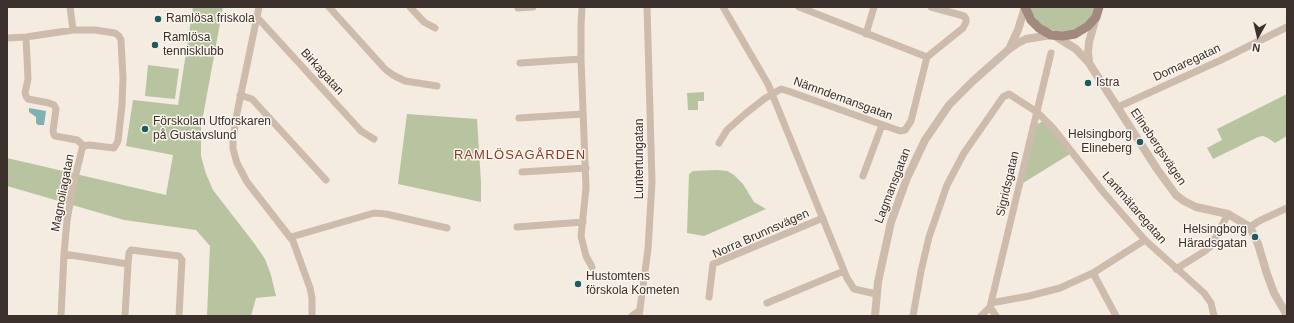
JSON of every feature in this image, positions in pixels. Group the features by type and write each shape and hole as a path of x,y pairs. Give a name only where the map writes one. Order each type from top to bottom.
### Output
{"main road":[{"path":"1025,7 1028,16 1042,31 1053,35 1068,36 1079,32 1088,26 1099,11"}],"street":[{"path":"7,38 26,37 73,30 70,7"},
{"path":"259,7 240,95 233,140 237,163 247,182 295,244 310,288 312,298 312,316"},
{"path":"329,7 385,69 393,75 405,81 437,86"},
{"path":"410,7 424,22 435,28"},
{"path":"518,8 533,7"},
{"path":"582,7 581,29 583,114 586,168 586,194 582,238 587,259 592,267"},
{"name":"Luntertungatan","path":"632,316 640,313 648,249 652,182 647,7"},
{"name":"Norra Brunnsvägen","path":"723,7 773,94 844,271 852,287 854,289 876,294"},
{"path":"799,7 928,57 963,28 966,22 964,16 931,7"},
{"path":"866,34 874,7"},
{"name":"Lagmansgatan","path":"1008,50 1018,30 1025,7"},
{"path":"1089,63 1089,42 1099,11"},
{"name":"Birkagatan","path":"256,16 361,131 374,139"},
{"name":"Domaregatan","path":"1118,108 1221,60 1287,27"},
{"name":"Magnoliagatan","path":"61,316 64,254 70,200 84,146 89,145 114,148 117,145 122,105 122,44 119,36 112,32 73,30"},
{"name":"Lagmansgatan","path":"875,316 876,294 883,253 892,222 907,178 920,149 936,123 949,105 1008,50 1026,39 1053,35"},
{"name":"Elinebergsvägen","path":"1053,35 1076,49 1089,63 1157,169 1176,195 1196,207 1228,214 1250,227"},
{"path":"26,37 28,79 25,92 26,96 28,99 49,103 54,106 56,109 53,131 55,136 77,140 84,146"},
{"name":"Sigridsgatan","path":"990,305 1051,53"},
{"name":"Nämndemansgatan","path":"773,94 781,89 788,91 902,131 909,125 928,57"},
{"path":"520,63 582,59"},
{"path":"719,143 727,130 764,99 773,94"},
{"name":"Lantmätaregatan","path":"913,316 928,237 942,196 958,162 1006,95 1009,94 1037,112 1053,128 1104,193 1145,240 1204,293 1210,303 1214,316"},
{"path":"240,95 252,99 326,180"},
{"path":"519,118 583,114"},
{"path":"863,176 882,125"},
{"path":"522,172 586,168"},
{"path":"1287,208 1259,221 1250,227 1258,244 1274,293 1287,315"},
{"path":"291,237 374,213 386,214 448,228"},
{"path":"1176,269 1211,246 1228,214"},
{"name":"Norra Brunnsvägen","path":"709,297 713,264 823,218"},
{"path":"517,227 583,222"},
{"path":"981,316 990,305 1060,288 1093,273 1145,240"},
{"path":"125,316 129,253 132,250 179,256 181,258 179,316"},
{"path":"64,254 128,264"},
{"path":"767,303 844,271"},
{"path":"1093,273 1116,316"},
{"path":"990,305 996,316"}],"green space":[{"path":"193,7 223,7 201,127 201,156 206,174 213,190 265,259 271,275 276,296 256,298 251,316 207,316 210,246 196,230 124,220 7,186 7,158 166,195 173,155 126,146 133,100 178,105"},
{"path":"1029,7 1096,7 1092,15 1085,23 1076,29 1066,32 1046,28 1038,21"},
{"path":"148,65 179,69 175,99 145,96"},
{"path":"704,92 704,101 698,101 698,110 688,110 687,93"},
{"path":"1287,94 1287,136 1275,143 1263,136 1258,137 1213,159 1207,148 1222,140 1217,129"},
{"path":"407,114 477,119 481,202 398,184"},
{"path":"1044,122 1070,154 1023,183 1036,125"},
{"path":"693,171 727,171 734,175 743,184 754,202 766,209 704,236 687,233 689,174"}],"water":[{"path":"29,108 46,111 44,125 38,125 36,123 36,117 29,112"}],"place":[{"name":"Ramlösa friskola","path":"158,19"},
{"name":"Ramlösa tennisklubb","path":"155,45"},
{"name":"Istra","path":"1088,83"},
{"name":"Förskolan Utforskaren på Gustavslund","path":"145,129"},
{"name":"Helsingborg Elineberg","path":"1140,142"},
{"name":"Helsingborg Häradsgatan","path":"1255,237"},
{"name":"Hustomtens förskola Kometen","path":"578,284"}],"district":[{"name":"RAMLÖSAGÅRDEN","path":"520,155"}]}
